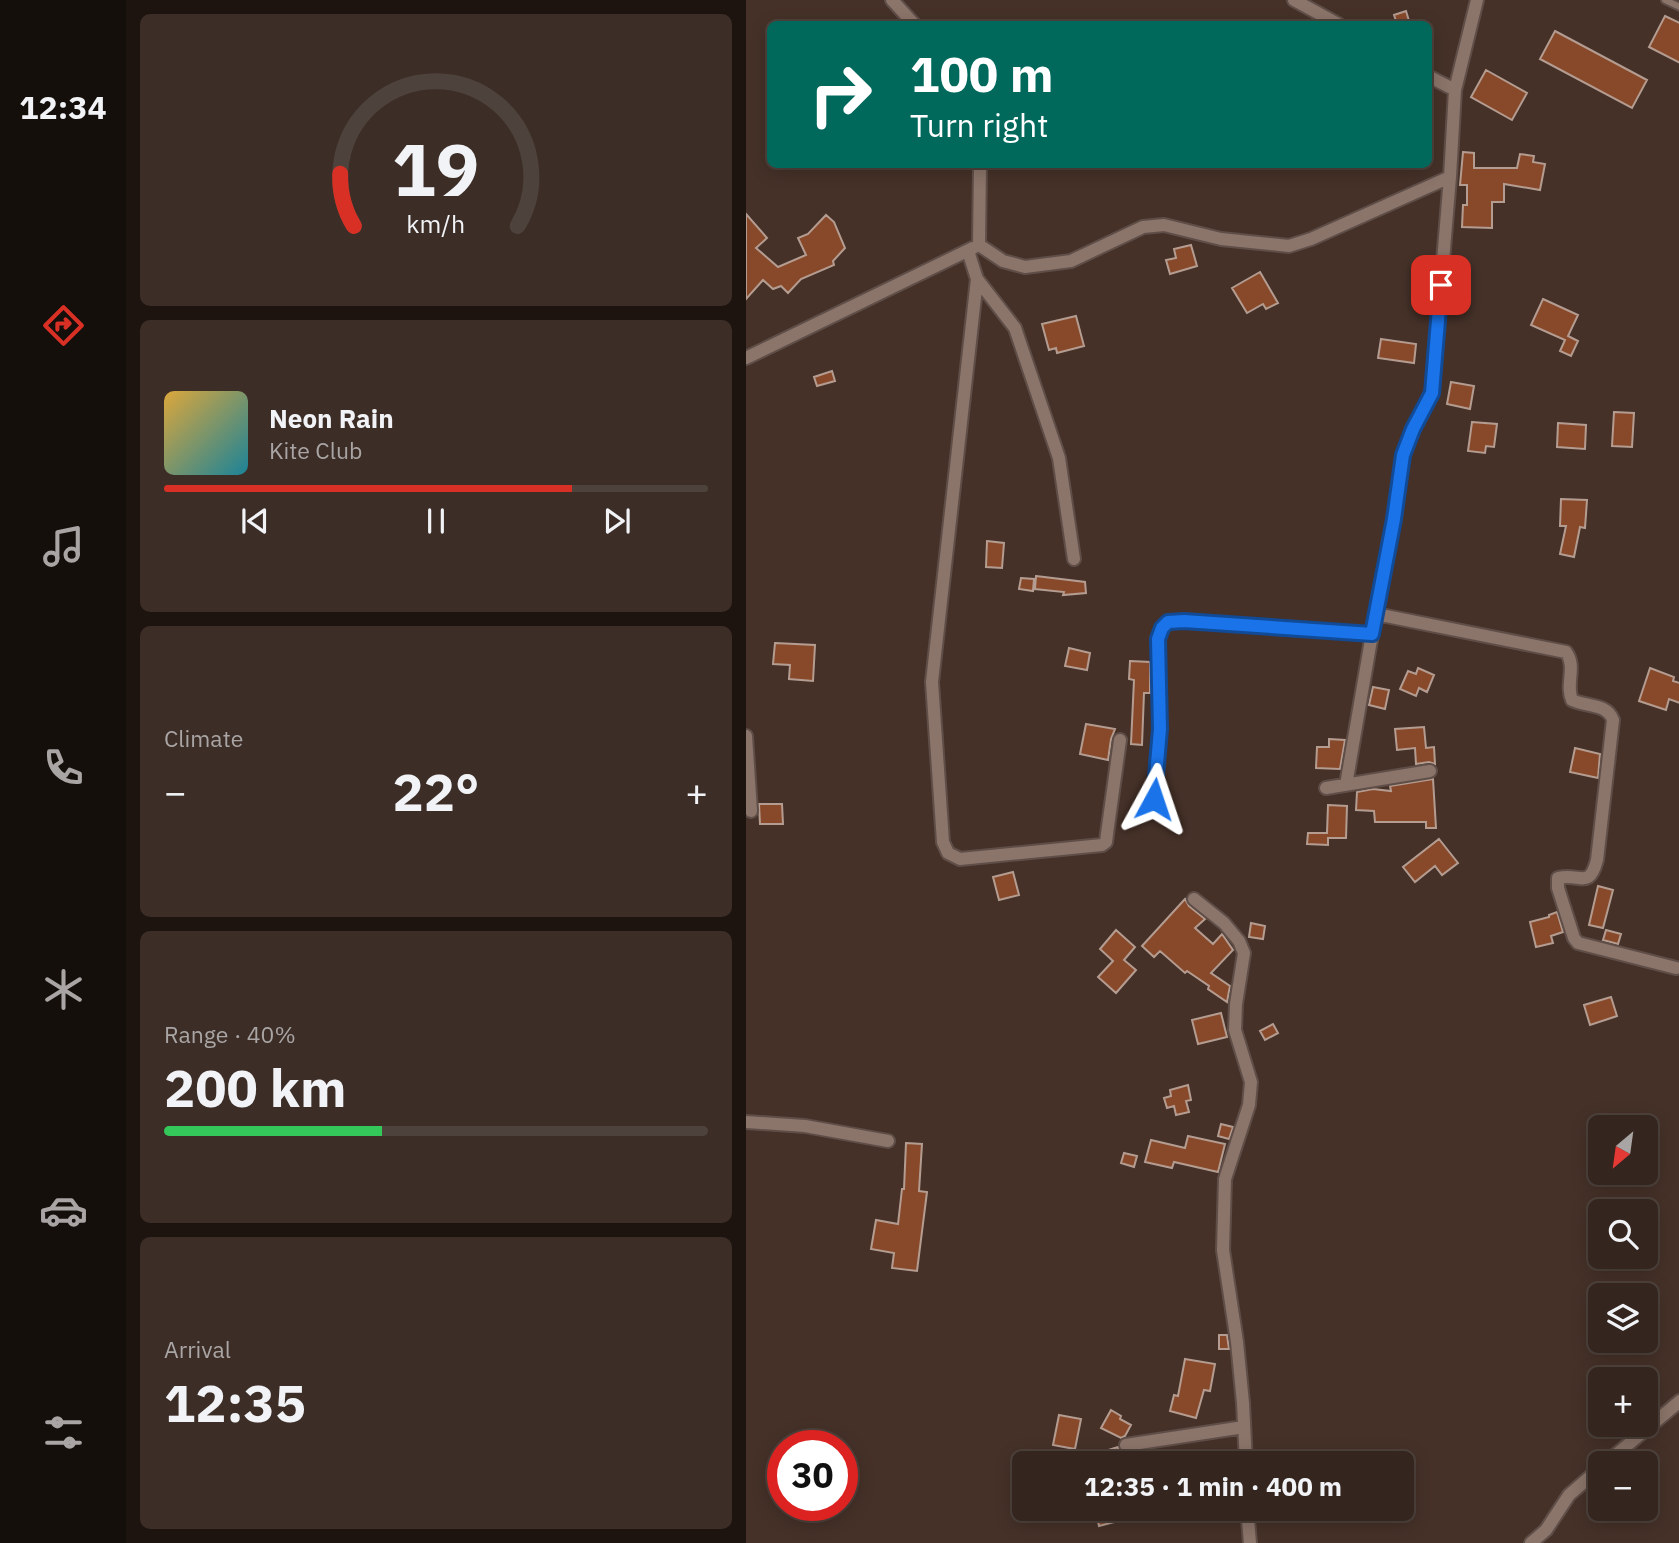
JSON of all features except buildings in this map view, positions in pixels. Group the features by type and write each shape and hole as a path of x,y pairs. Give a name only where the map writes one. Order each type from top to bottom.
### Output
{"street":[{"path":"892,0 911,21"},
{"path":"1294,0 1332,21"},
{"path":"1346,785 1403,455 1432,393 1455,90 1477,0"},
{"path":"1432,78 1455,90"},
{"path":"980,168 974,248 977,279 932,682 943,842 948,853 960,859 1102,845 1106,842 1120,740"},
{"path":"746,358 974,248 1025,267 1071,261 1143,227 1164,225 1221,239 1289,246 1311,239 1450,177"},
{"path":"977,279 1015,328 1059,458 1074,559"},
{"path":"1376,614 1566,652 1572,666 1569,694 1572,700 1603,708 1609,711 1613,720 1594,872 1587,879 1558,878 1558,888 1574,938 1578,943 1676,968"},
{"path":"1154,799 1160,729 1158,639 1162,628 1168,622 1372,634"},
{"path":"746,736 751,811"},
{"path":"1326,788 1430,771"},
{"path":"1194,900 1224,923 1239,941 1244,953 1235,1030 1251,1082 1249,1105 1225,1179 1223,1250 1237,1342 1245,1451"},
{"path":"746,1122 806,1125 888,1141"},
{"path":"1620,1451 1679,1401"},
{"path":"1126,1445 1244,1427"},
{"path":"1531,1543 1546,1530 1569,1495 1588,1478"},
{"path":"1249,1521 1251,1543"}],"lane":[{"path":"1665,0 1679,7"}],"route":[{"path":"1154,799 1160,729 1158,639 1162,628 1168,622 1372,634 1403,455 1432,393 1441,285"}]}
